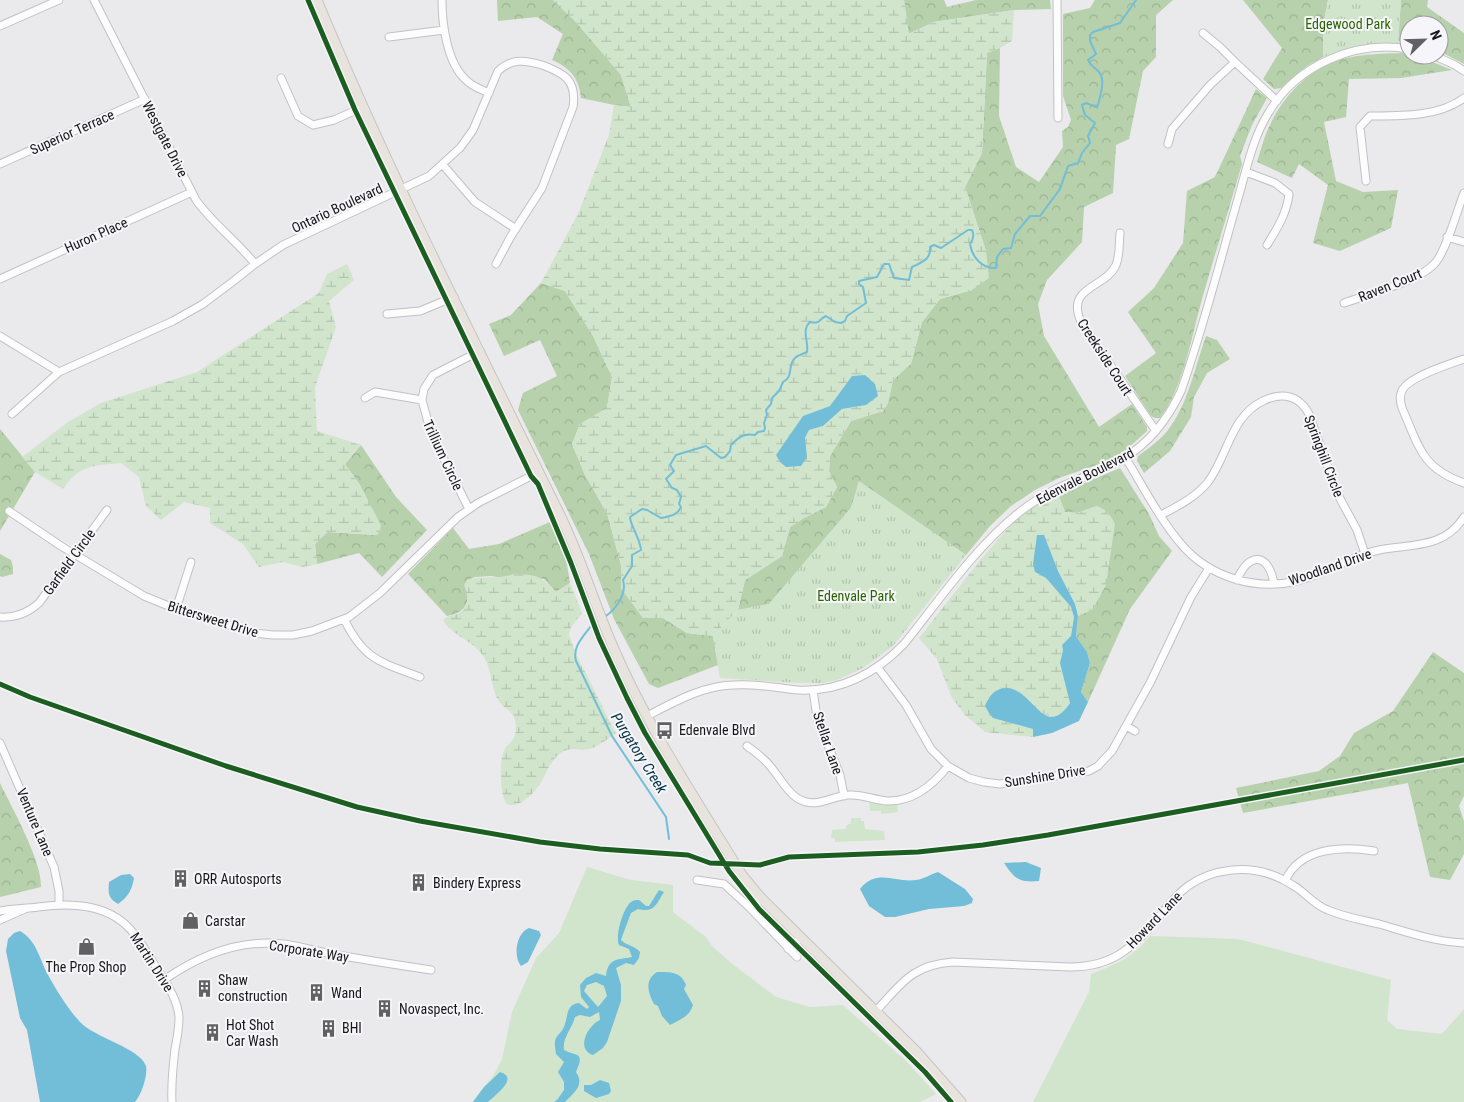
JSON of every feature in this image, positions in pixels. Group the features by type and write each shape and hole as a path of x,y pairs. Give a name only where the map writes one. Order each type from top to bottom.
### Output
{"main road":[{"path":"317,0 363,107 402,190 576,550 614,650 647,716 742,875 761,898 800,938 916,1051 961,1102"}],"street":[{"path":"0,26 60,0"},
{"name":"Westgate Drive","path":"94,0 192,192 215,224 239,245 255,264"},
{"path":"442,0 444,30 452,57 463,78 472,85 489,93"},
{"path":"1057,0 1058,118"},
{"path":"389,37 444,30"},
{"path":"1203,34 1220,47 1277,101"},
{"name":"Edenvale Boulevard","path":"647,716 693,694 712,688 747,685 813,690 848,683 878,668 904,644 982,548 1015,516 1033,502 1052,491 1106,468 1125,457 1156,431 1174,405 1186,377 1260,128 1277,101 1294,82 1309,70 1325,61 1343,54 1381,46 1399,48"},
{"name":"Ontario Boulevard","path":"12,414 58,372 174,321 203,304 283,245 430,176 460,148 473,130 498,72 505,65 522,60 564,74 573,89 574,98 542,188 496,264"},
{"path":"1168,144 1172,129 1210,85 1235,62"},
{"path":"1449,62 1464,71"},
{"path":"281,78 298,116 313,125 334,120 363,107"},
{"path":"1366,181 1360,127 1370,116 1402,116 1430,112 1450,106 1464,98"},
{"name":"Superior Terrace","path":"0,164 145,99"},
{"path":"443,165 475,202 516,229"},
{"path":"1246,172 1275,183 1288,194 1288,203 1284,215 1267,245"},
{"name":"Huron Place","path":"0,279 192,192"},
{"name":"Raven Court","path":"1344,303 1424,273 1437,260 1464,193"},
{"name":"Creekside Court","path":"1120,233 1117,264 1107,275 1081,295 1077,308 1078,315 1156,431"},
{"path":"1447,238 1464,242"},
{"path":"387,314 420,311 454,297"},
{"path":"0,336 58,372"},
{"path":"365,398 375,392 422,400 424,389 433,375 480,351"},
{"path":"1464,359 1407,383 1400,395 1400,402 1425,458 1441,474 1464,483"},
{"name":"Springhill Circle","path":"1161,515 1180,505 1206,484 1216,470 1232,432 1248,411 1259,403 1271,398 1289,397 1297,400 1309,414 1337,493 1357,530 1365,554"},
{"name":"Trillium Circle","path":"422,400 431,434 469,509"},
{"name":"Woodland Drive","path":"1125,457 1181,544 1209,568 1237,580 1262,584 1299,580 1379,550 1428,544 1451,532 1464,517"},
{"name":"Bittersweet Drive","path":"9,511 144,596 235,628 273,635 312,631 344,620 365,606 440,533 469,509 499,491 539,472"},
{"name":"Garfield Circle","path":"0,617 22,614 39,603 106,510"},
{"path":"1237,580 1247,562 1256,559 1263,560 1269,566 1274,584"},
{"path":"176,608 191,562"},
{"name":"Sunshine Drive","path":"878,668 906,705 931,750 948,766 969,778 1000,784 1084,772 1098,766 1106,759 1150,683 1191,597 1209,568"},
{"path":"344,620 353,637 366,653 384,663 420,677"},
{"name":"Stellar Lane","path":"813,690 817,718 840,775 844,796"},
{"path":"1126,726 1135,731"},
{"name":"Venture Lane","path":"0,742 54,867 59,892 59,905"},
{"path":"747,746 769,765 796,798 812,804 820,804 844,796 862,796 889,801 901,800 924,791 933,784 948,766"},
{"path":"1285,880 1294,866 1308,856 1344,849 1374,851"},
{"name":"Howard Lane","path":"876,1011 902,982 926,966 953,962 1070,968 1084,967 1111,959 1135,943 1176,895 1189,885 1218,873 1250,870 1266,873 1285,880 1327,910 1436,939 1464,943"},
{"path":"697,880 724,884 797,957"},
{"path":"750,908 761,898"},
{"name":"Martin Drive","path":"27,909 59,905 83,905 96,908 120,920 138,938 173,995 179,1018 173,1068 172,1102"},
{"path":"0,911 11,908 27,909"},
{"path":"0,920 27,909"},
{"path":"788,949 800,938"},
{"name":"Corporate Way","path":"164,980 211,953 225,948 251,944 284,944 330,954 431,970"}],"green space":[{"path":"497,0 553,0 577,23 621,75 631,107 581,98 576,79 564,66 552,60 563,34 537,17 498,21"},
{"path":"553,0 904,0 909,34 934,22 1014,10 1012,41 987,53 982,153 965,187 986,251 989,278 972,290 940,299 922,322 911,364 893,380 888,403 883,411 851,421 830,456 829,471 837,487 826,507 790,527 782,556 745,580 738,610 713,636 687,633 663,618 643,618 621,588 621,565 607,513 585,475 572,444 580,424 607,408 612,377 593,336 565,291 541,283 578,214 609,135 614,105 631,107 621,75 577,23","holes":["853,376 866,405 842,409 823,426 809,430 805,438 794,430 803,416 830,406"]},
{"path":"904,0 944,0 947,7 976,0 1050,0 1051,9 1014,10 934,22 908,34"},
{"path":"1095,0 1173,0 1156,15 1156,57 1143,71 1129,139 1116,145 1113,193 1084,207 1082,242 1047,280 1038,304 1044,336 1099,427 1132,404 1147,427 1147,431 1111,460 1059,478 1035,490 1011,506 990,526 966,555 859,482 851,508 769,604 738,610 745,580 782,556 790,527 826,507 837,487 829,471 830,456 851,421 883,411 888,403 893,380 911,363 922,322 940,299 972,290 986,251 965,187 982,153 987,53 1000,48 999,116 1016,167 1039,182 1063,147 1062,131 1068,127 1071,120 1063,96 1063,14 1090,8"},
{"path":"1243,0 1328,0 1323,26 1323,57 1307,66 1281,88 1274,89 1263,79 1282,48"},
{"name":"Edgewood Park","path":"1328,0 1401,0 1398,45 1360,47 1323,57 1323,26"},
{"path":"1401,0 1428,0 1427,7 1438,15 1400,15"},
{"path":"1449,22 1464,33 1464,64 1449,56"},
{"path":"1399,53 1399,65 1440,65 1452,70 1401,78 1349,79 1346,117 1324,122 1336,181 1363,192 1398,190 1391,228 1340,251 1313,243 1328,185 1299,164 1292,178 1257,162 1264,138 1274,116 1285,99 1299,84 1315,71 1333,62 1372,54"},
{"path":"1256,89 1267,98 1252,125 1240,156 1242,164 1181,377 1168,406 1160,418 1155,418 1151,416 1125,376 1156,353 1128,312 1154,288 1183,243 1187,191 1215,177"},
{"path":"347,264 354,280 329,301 336,327 315,387 317,431 361,445 345,464 360,485 382,527 377,535 328,532 315,544 317,564 303,567 283,562 259,567 243,544 210,523 210,508 184,502 161,520 146,506 139,477 121,463 88,468 76,475 63,489 35,472 22,457 68,422 101,403 197,372 319,293 327,274"},
{"path":"541,283 565,291 593,336 612,377 607,408 580,424 572,444 585,475 607,513 621,565 621,588 643,618 663,618 687,633 713,636 718,665 658,688 649,684 614,619 589,554 518,410 523,393 557,376 540,340 504,356 489,324 511,315"},
{"path":"1206,336 1217,340 1230,359 1207,373 1194,397 1191,417 1170,451 1144,473 1137,461 1138,456 1161,437 1175,420 1186,397"},
{"path":"0,429 35,472 0,531"},
{"path":"361,445 396,497 427,530 382,577 359,553 317,564 315,544 327,532 376,535 360,485 345,464"},
{"path":"1120,468 1149,514 1159,536 1172,551 1130,609 1088,702 1081,692 1090,663 1087,652 1076,636 1078,616 1093,609 1097,506 1077,513 1065,512 1058,494"},
{"name":"Edenvale Park","path":"859,481 966,555 893,646 863,668 837,680 823,683 720,678 713,636 738,610 769,604 851,508"},
{"path":"1058,494 1065,512 1077,513 1097,506 1107,511 1115,523 1106,585 1093,609 1078,616 1075,604 1058,571 1035,572 1046,578 1071,607 1074,617 1071,636 1063,650 1060,663 1070,703 1057,717 1051,717 1039,712 1031,701 998,689 987,700 993,718 1033,729 1033,737 985,732 965,715 952,698 937,659 919,638 981,559 1011,525 1031,508"},
{"path":"550,522 566,559 570,583 556,592 544,579 514,574 504,578 491,576 475,577 467,580 468,599 464,608 455,614 447,616 408,574 453,528 469,549 499,544"},
{"path":"0,554 11,560 13,574 0,576"},
{"path":"514,574 538,577 556,592 570,583 582,613 571,627 569,635 577,656 616,734 592,748 585,750 570,749 562,752 551,763 533,793 520,803 511,805 507,804 504,799 501,785 501,769 504,750 513,740 515,734 514,717 497,698 484,657 476,648 451,630 443,620 448,616 459,613 466,606 467,594 464,585 467,580 503,577"},
{"path":"1433,652 1464,673 1464,796 1459,806 1464,821 1464,854 1450,880 1430,877 1408,783 1243,813 1236,788 1319,771 1340,756 1354,733 1393,711"},
{"path":"0,783 32,849 37,863 41,887 0,897"},
{"path":"869,801 897,803 898,812 881,814 881,811 870,811"},
{"path":"851,818 861,818 861,821 864,821 865,829 884,831 885,840 835,842 835,838 831,838 832,830 846,829 846,826 851,823"},
{"path":"587,867 631,880 673,885 673,912 706,937 712,946 731,963 776,997 810,1007 843,1005 906,1061 936,1094 920,1102 472,1102 493,1076 502,1059 512,1012 536,958 559,933"},
{"path":"1150,936 1238,939 1391,980 1387,1020 1397,1029 1442,1034 1464,1009 1464,1102 1033,1102 1089,992 1091,974 1124,959 1138,949"}],"water":[{"path":"865,375 875,384 878,396 866,405 842,409 823,426 809,430 805,438 807,457 801,466 786,467 780,462 776,455 803,416 830,406 852,376"},
{"path":"1037,535 1044,535 1058,571 1075,604 1078,616 1076,636 1087,652 1090,663 1081,692 1088,702 1079,721 1052,733 1033,737 1033,729 993,718 985,706 991,695 1000,689 1011,689 1020,693 1044,714 1052,717 1060,714 1070,703 1060,663 1063,650 1062,645 1071,636 1074,617 1071,607 1046,578 1035,572 1033,564"},
{"path":"1026,862 1041,868 1039,881 1018,879 1004,863"},
{"path":"938,872 965,889 973,899 972,903 964,906 929,909 895,917 885,917 869,906 860,889 873,879 916,880"},
{"path":"130,874 134,878 131,890 118,904 109,895 109,882 121,875"},
{"path":"659,890 664,892 651,909 638,909 631,913 621,940 640,952 639,958 634,965 626,963 616,968 621,985 621,1001 607,1042 603,1048 593,1055 588,1052 584,1043 585,1037 591,1027 600,1020 599,1012 590,1017 580,1015 575,1017 564,1041 564,1050 576,1054 580,1058 576,1072 579,1085 565,1102 554,1102 564,1090 564,1082 558,1072 564,1062 556,1054 556,1039 563,1029 568,1011 572,1006 579,1003 587,1009 589,1007 581,997 580,985 586,978 596,973 606,976 609,965 612,962 632,957 629,949 619,945 618,941 623,916 628,905 633,901 639,900 646,906 649,906","holes":["596,982 604,986 607,996 598,1007 584,991 587,985"]},
{"path":"529,928 539,931 541,935 528,962 521,966 517,957 517,945 521,935"},
{"path":"20,931 34,945 55,987 80,1022 87,1028 126,1048 142,1060 146,1066 146,1075 142,1090 135,1102 40,1102 27,1030 20,1018 6,951 8,939 14,933"},
{"path":"657,972 674,973 681,977 686,985 684,989 693,1005 687,1015 670,1025 662,1016 658,1006 654,1004 648,987 650,979"},
{"path":"500,1072 507,1078 507,1083 504,1087 488,1102 473,1102 484,1087"},
{"path":"600,1080 609,1083 611,1091 609,1094 596,1098 584,1091 584,1085 591,1085"}],"waterway":[{"name":"Purgatory Creek","path":"606,616 614,609 622,595 624,590 623,580 632,566 632,555 641,550 630,517 642,509 661,518 673,515 679,510 681,507 679,504 681,497 666,479 674,471 670,465 676,455 706,446 721,458 725,457 730,451 731,445 739,438 744,435 755,435 758,432 764,431 766,410 771,404 772,398 790,374 791,364 795,358 807,352 806,329 810,322 818,322 826,316 835,322 841,323 845,321 847,316 866,303 863,287 859,284 859,281 877,277 884,264 889,264 894,278 909,280 912,267 927,258 930,247 934,245 941,248 968,230 973,232 970,244 975,258 986,266 996,268 997,257 1003,249 1011,248 1015,234 1030,216 1040,216 1060,189 1068,166 1078,163 1082,153 1090,143 1088,136 1095,123 1085,115 1082,105 1086,103 1096,107 1098,105 1102,84 1101,75 1088,60 1096,54 1090,41 1090,35 1093,32 1120,23 1136,0"},
{"name":"Purgatory Creek","path":"591,626 577,647 576,661 612,736 666,817 669,839"}],"cycle path":[{"path":"308,0 355,110 531,476 538,484 571,563 599,638 645,733 729,871 759,909 925,1072 951,1102"},
{"path":"0,684 30,697 226,766 357,807 420,821 540,842 600,849 688,855 710,863 760,865 789,857 918,852 983,845 1464,760"}],"place":[{"name":"Edenvale Blvd","path":"665,730"},
{"name":"ORR Autosports","path":"180,879"},
{"name":"Bindery Express","path":"419,883"},
{"name":"Carstar","path":"191,921"},
{"name":"The Prop Shop","path":"86,947"},
{"name":"Shaw construction","path":"204,988"},
{"name":"Wand","path":"317,993"},
{"name":"Novaspect, Inc.","path":"385,1009"},
{"name":"BHI","path":"328,1028"},
{"name":"Hot Shot Car Wash","path":"212,1033"}]}
